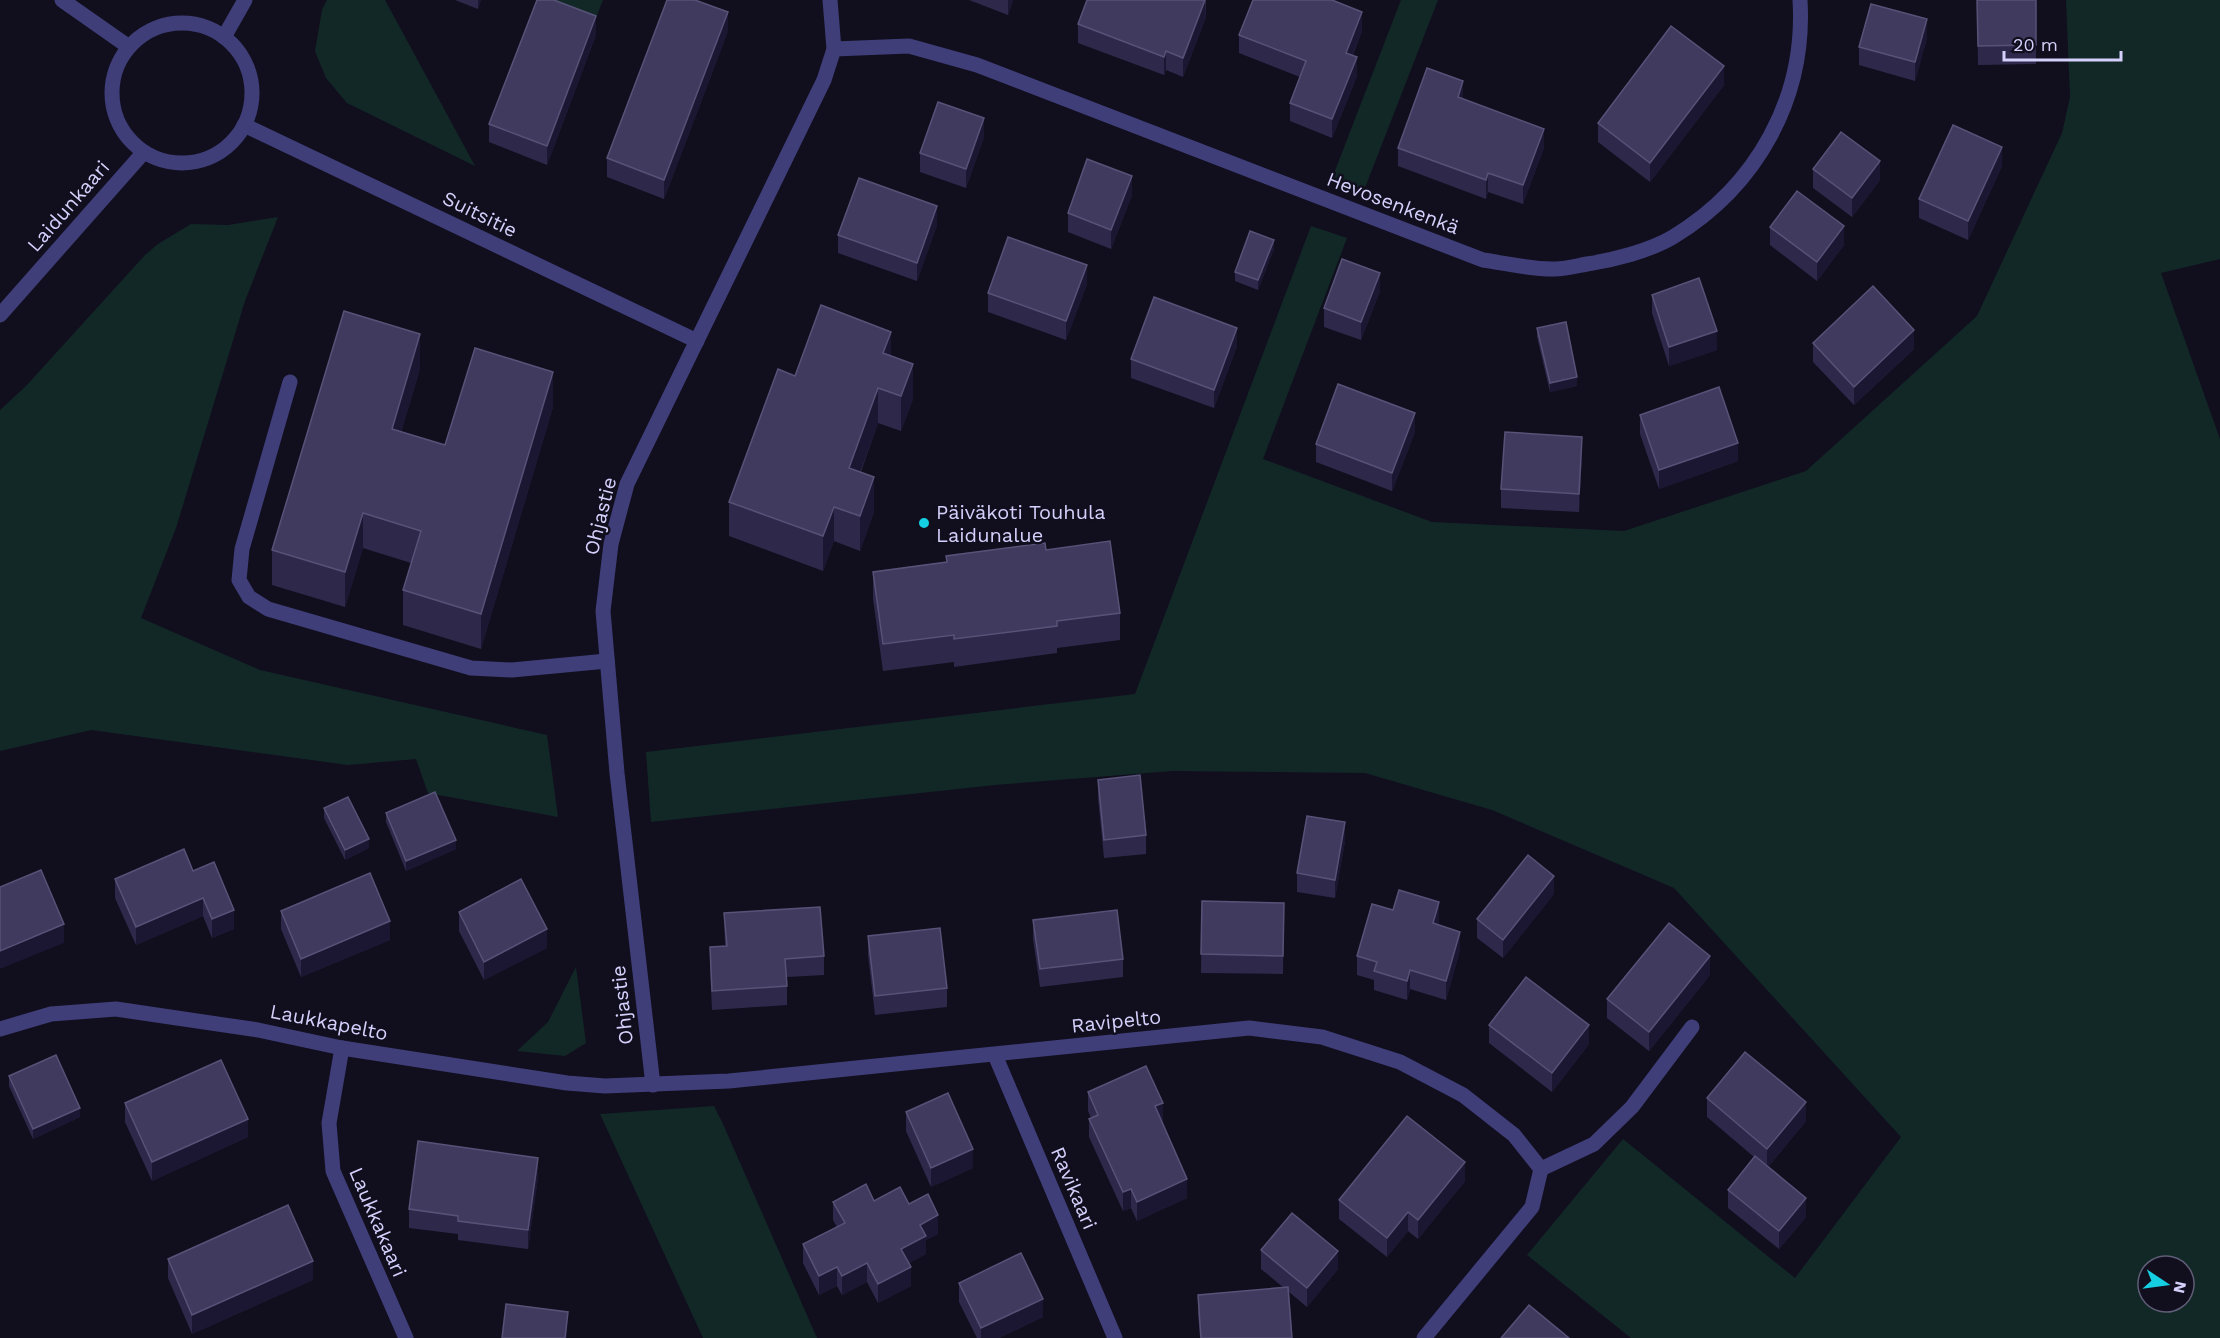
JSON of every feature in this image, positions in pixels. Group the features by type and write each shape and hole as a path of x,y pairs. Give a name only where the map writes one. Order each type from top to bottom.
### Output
{"street":[{"path":"62,0 129,47"},
{"path":"224,37 245,0"},
{"name":"Ohjastie","path":"652,1085 618,784 603,611 610,555 627,484 824,81 834,49 830,0"},
{"name":"Hevosenkenkä","path":"834,49 909,46 976,65 1483,260 1554,269 1617,259 1672,237 1712,208 1749,170 1775,129 1794,79 1802,22 1800,0"},
{"path":"185,23 206,27 224,37 239,51 248,68 252,87 251,107 244,125 231,144 211,157 188,163 165,161 144,152 128,139 118,122 112,103 112,83 118,64 129,47 145,33 164,25 185,23"},
{"name":"Suitsitie","path":"244,125 697,341"},
{"name":"Laidunkaari","path":"0,315 144,152"},
{"path":"290,382 242,549 239,580 249,597 268,609 471,668 512,670 608,661"},
{"name":"Laukkapelto","path":"0,1029 51,1014 116,1009 258,1030 342,1048 567,1083 605,1086 652,1085"},
{"path":"1424,1338 1532,1207 1541,1169 1594,1144 1632,1107 1692,1027"},
{"name":"Ravipelto","path":"652,1085 729,1081 1249,1028 1322,1037 1400,1062 1463,1095 1514,1135 1541,1169"},
{"name":"Laukkakaari","path":"342,1048 329,1123 333,1171 406,1338"},
{"name":"Ravikaari","path":"995,1055 1115,1338"}],"green space":[{"path":"327,0 385,0 475,166 347,103 326,78 315,51 322,10"},
{"path":"547,0 603,0 596,18"},
{"path":"1401,0 1438,0 1363,193 1331,181"},
{"path":"2066,0 2220,0 2220,259 2161,273 2220,439 2220,1338 1631,1338 1527,1255 1623,1139 1795,1278 1901,1137 1674,888 1492,810 1365,773 1172,771 995,785 651,822 646,752 1135,694 1311,226 1347,238 1263,459 1432,522 1624,531 1806,471 1977,316 2062,133 2070,97"},
{"path":"278,217 245,301 176,528 141,618 260,670 547,735 558,817 428,793 416,759 348,765 91,730 0,751 0,410 26,386 145,255 158,244 191,224 228,225"},
{"path":"576,967 586,1043 565,1056 517,1051 548,1022"},
{"path":"714,1106 817,1338 703,1338 600,1114"}],"building":[{"path":"537,0 554,0 596,16 547,146 489,124"},
{"path":"667,0 695,0 728,12 664,180 607,158"},
{"path":"1087,0 1205,0 1183,58 1166,51 1164,57 1078,24"},
{"path":"1253,0 1332,0 1362,12 1346,53 1357,57 1332,119 1290,103 1306,61 1239,35"},
{"path":"1977,0 2036,0 2036,45 1978,46"},
{"path":"1871,4 1927,19 1915,62 1859,47"},
{"path":"1671,26 1724,66 1650,163 1598,123"},
{"path":"1427,68 1463,81 1458,97 1544,129 1523,185 1488,173 1486,180 1398,148"},
{"path":"938,102 984,118 966,169 920,153"},
{"path":"1953,125 2002,147 1968,221 1919,199"},
{"path":"1841,132 1880,161 1852,198 1813,169"},
{"path":"1087,159 1132,176 1111,230 1068,213"},
{"path":"859,178 937,206 917,263 838,235"},
{"path":"1797,191 1844,226 1817,262 1770,227"},
{"path":"1250,231 1274,240 1258,280 1235,272"},
{"path":"1008,237 1087,265 1066,321 988,293"},
{"path":"1342,259 1380,273 1361,322 1324,308"},
{"path":"1699,278 1717,331 1669,347 1652,295"},
{"path":"1873,286 1914,330 1854,387 1813,343"},
{"path":"1154,297 1237,328 1214,390 1131,359"},
{"path":"821,305 891,332 883,353 913,364 901,396 878,388 849,468 874,477 860,516 834,507 823,536 729,502 778,369 795,376"},
{"path":"344,311 420,334 392,429 445,445 475,348 553,372 481,614 403,590 421,531 363,513 345,572 272,550"},
{"path":"1566,322 1577,377 1550,383 1537,328"},
{"path":"1338,384 1415,413 1392,473 1316,444"},
{"path":"1719,387 1738,443 1659,470 1640,415"},
{"path":"1505,432 1582,437 1579,494 1501,489"},
{"path":"1110,541 1120,613 1057,621 1057,626 954,639 954,635 883,644 873,572 947,562 946,556 1045,543 1046,550"},
{"path":"1140,775 1146,835 1104,840 1098,780"},
{"path":"435,792 456,840 406,861 386,813"},
{"path":"348,797 369,839 345,850 324,808"},
{"path":"1307,816 1345,822 1335,880 1297,873"},
{"path":"184,849 193,871 214,862 234,910 212,919 203,898 136,927 115,879"},
{"path":"1528,855 1554,876 1503,940 1477,919"},
{"path":"41,870 64,924 0,951 0,887"},
{"path":"370,873 390,921 301,959 281,911"},
{"path":"521,879 547,929 484,962 459,912"},
{"path":"1399,890 1439,902 1433,923 1460,932 1446,981 1410,970 1407,981 1374,971 1377,962 1357,956 1372,904 1393,910"},
{"path":"1202,901 1284,903 1283,956 1201,954"},
{"path":"820,907 824,956 785,959 787,986 712,991 710,947 727,946 724,913"},
{"path":"1117,910 1123,959 1040,969 1033,920"},
{"path":"1669,923 1710,956 1649,1032 1607,999"},
{"path":"940,928 947,988 875,996 868,936"},
{"path":"1526,977 1589,1025 1552,1073 1489,1025"},
{"path":"1745,1052 1806,1102 1767,1149 1707,1098"},
{"path":"56,1055 80,1108 33,1129 9,1076"},
{"path":"221,1060 248,1119 152,1162 125,1103"},
{"path":"1146,1066 1163,1103 1155,1106 1187,1179 1137,1202 1131,1189 1123,1192 1089,1119 1098,1115 1088,1092"},
{"path":"948,1093 973,1149 931,1168 906,1112"},
{"path":"1407,1116 1465,1162 1418,1220 1408,1212 1387,1238 1339,1200"},
{"path":"418,1141 538,1158 528,1230 458,1221 458,1216 409,1209"},
{"path":"1755,1156 1806,1198 1779,1231 1728,1190"},
{"path":"866,1184 874,1201 900,1187 909,1204 928,1194 938,1215 920,1225 926,1236 901,1249 911,1267 878,1284 867,1263 842,1276 837,1267 819,1276 803,1244 845,1223 833,1202"},
{"path":"288,1205 313,1261 192,1315 168,1259"},
{"path":"1292,1213 1338,1251 1307,1288 1261,1250"},
{"path":"1021,1253 1043,1299 981,1328 959,1283"},
{"path":"1288,1287 1292,1338 1201,1338 1198,1295"},
{"path":"506,1304 568,1312 565,1338 502,1338"},
{"path":"1529,1305 1569,1338 1501,1338"}],"place":[{"name":"Päiväkoti Touhula Laidunalue","path":"924,523"}]}
